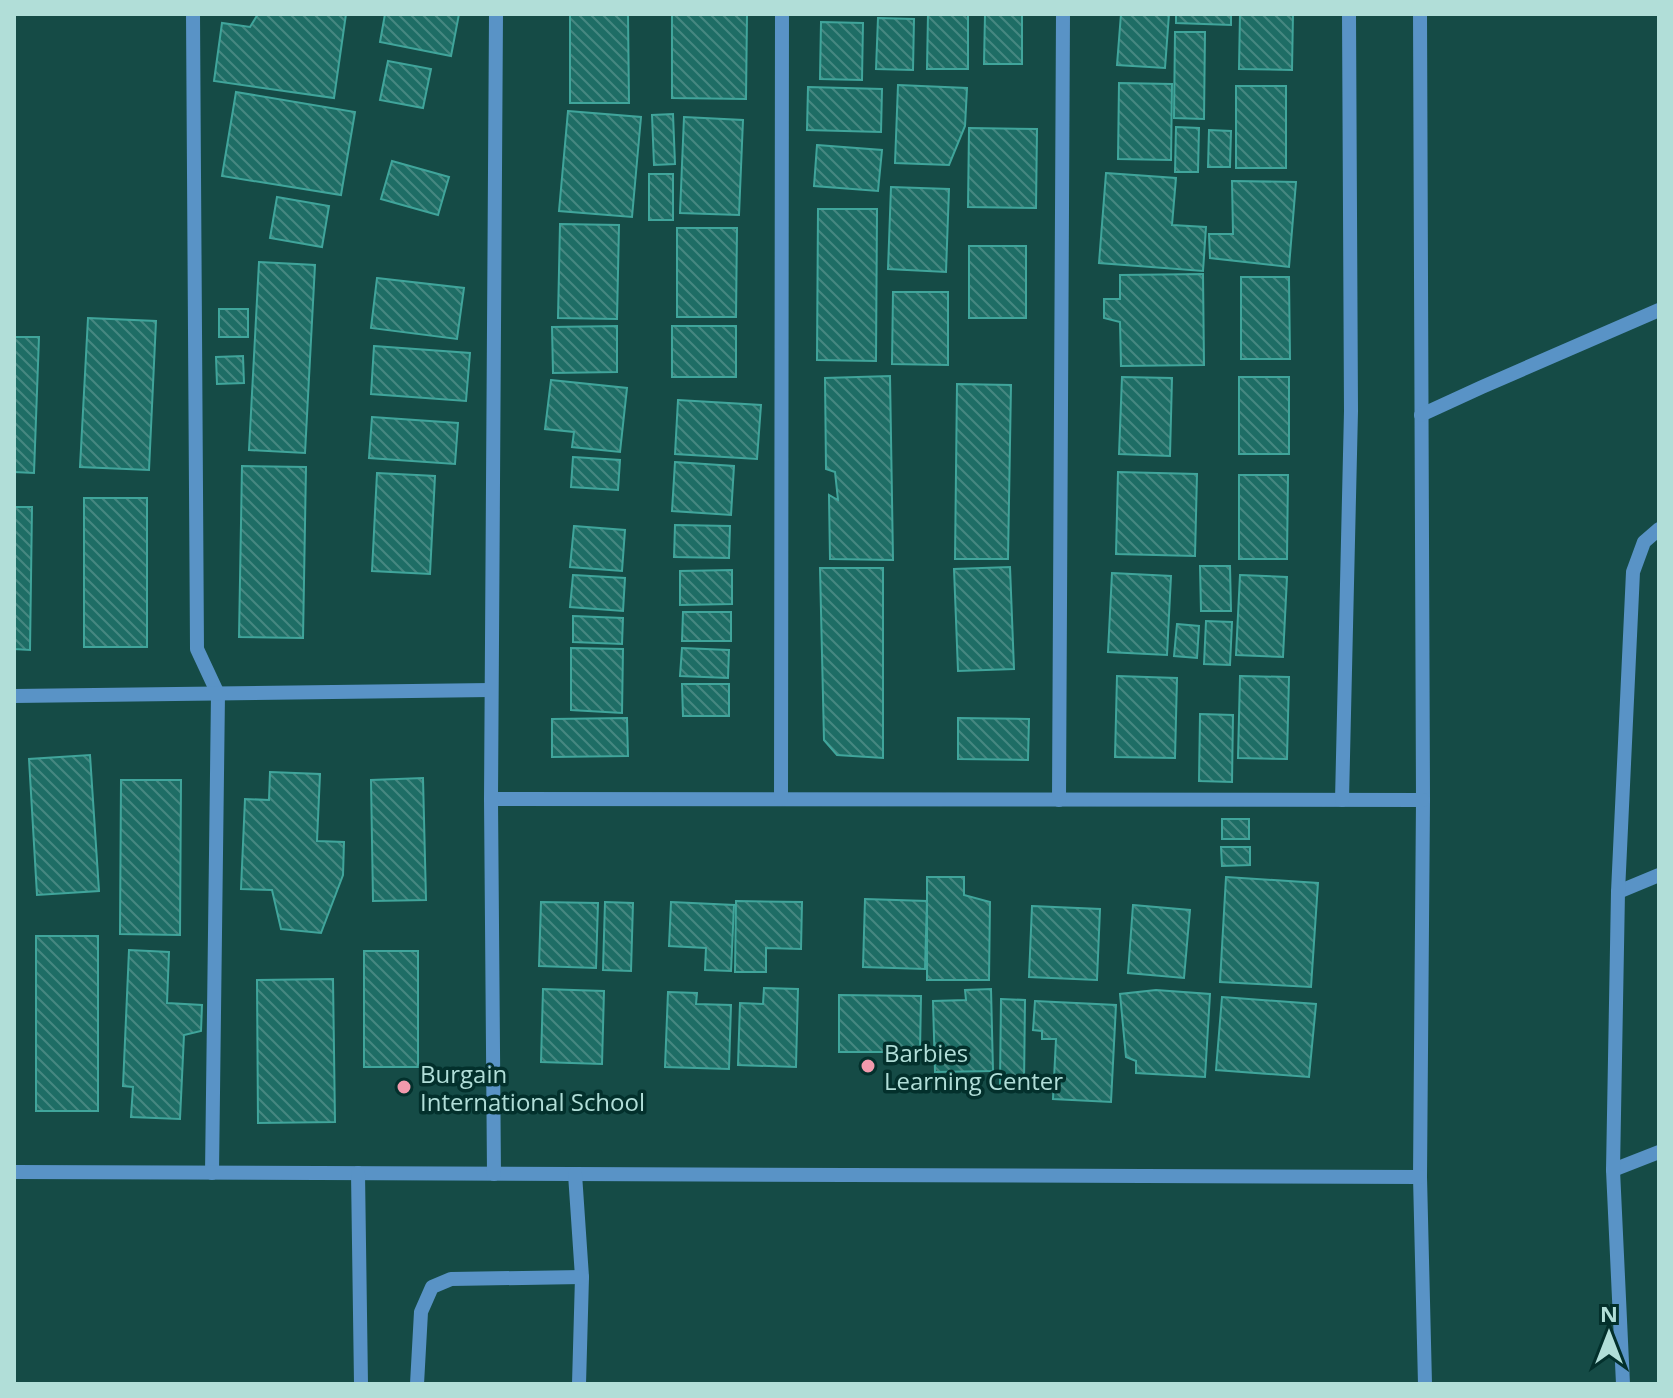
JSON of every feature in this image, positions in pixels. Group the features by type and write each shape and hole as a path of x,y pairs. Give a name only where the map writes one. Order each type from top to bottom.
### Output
{"street":[{"path":"193,14 197,649 218,694 212,1173"},
{"path":"494,1174 491,690 496,14"},
{"path":"781,799 782,14"},
{"path":"1059,800 1063,14"},
{"path":"1342,800 1351,411 1349,14"},
{"path":"1420,14 1423,800 1420,1177 1425,1384"},
{"path":"1421,415 1659,310"},
{"path":"1623,1384 1613,1170 1618,892 1633,572 1644,542 1659,529"},
{"path":"14,696 491,690"},
{"path":"491,799 1423,800"},
{"path":"1618,892 1659,875"},
{"path":"1613,1170 1659,1152"},
{"path":"14,1172 1420,1177"},
{"path":"358,1173 361,1384"},
{"path":"575,1174 582,1277 579,1384"},
{"path":"417,1384 421,1312 432,1287 451,1279 582,1277"}],"building":[{"path":"258,14 346,14 334,98 214,81 222,23 250,27"},
{"path":"385,14 459,14 451,56 380,42"},
{"path":"570,14 628,14 629,103 570,103"},
{"path":"672,14 747,14 746,99 672,98"},
{"path":"928,14 968,14 968,69 927,69"},
{"path":"985,14 1022,14 1022,64 984,64"},
{"path":"1121,14 1169,14 1165,68 1117,65"},
{"path":"1176,14 1231,14 1231,25 1176,23"},
{"path":"1240,14 1293,14 1292,70 1239,69"},
{"path":"878,18 914,19 913,70 876,69"},
{"path":"821,22 863,23 862,80 820,79"},
{"path":"1175,32 1205,32 1204,119 1174,118"},
{"path":"388,61 431,69 423,108 380,100"},
{"path":"1119,83 1172,84 1171,160 1118,159"},
{"path":"898,85 967,88 965,126 949,165 895,163"},
{"path":"1236,86 1286,86 1286,168 1236,168"},
{"path":"808,87 882,89 881,132 807,130"},
{"path":"236,92 355,112 341,195 222,176"},
{"path":"568,111 641,117 632,217 559,211"},
{"path":"673,114 675,164 654,165 652,115"},
{"path":"684,117 743,120 739,215 680,213"},
{"path":"1176,127 1199,128 1198,172 1175,172"},
{"path":"969,128 1037,129 1036,208 968,207"},
{"path":"1209,130 1231,131 1230,167 1208,167"},
{"path":"817,145 882,150 878,191 814,186"},
{"path":"392,161 449,177 438,215 381,199"},
{"path":"1106,173 1176,178 1172,225 1206,227 1203,271 1099,263"},
{"path":"649,174 673,174 673,220 649,220"},
{"path":"1232,181 1296,182 1289,267 1210,258 1209,234 1233,234"},
{"path":"891,187 949,189 946,272 888,269"},
{"path":"277,197 329,206 322,247 270,238"},
{"path":"818,209 877,209 876,361 817,360"},
{"path":"560,224 619,225 617,319 558,318"},
{"path":"677,228 737,228 736,317 677,317"},
{"path":"969,246 1026,246 1026,318 969,318"},
{"path":"259,262 315,265 305,453 249,450"},
{"path":"1203,274 1204,365 1121,366 1120,322 1104,318 1104,299 1120,299 1120,275"},
{"path":"1241,277 1289,277 1290,359 1241,359"},
{"path":"377,278 464,288 457,339 371,328"},
{"path":"893,292 948,292 948,365 892,364"},
{"path":"219,309 248,309 248,337 219,337"},
{"path":"88,318 156,321 149,470 80,467"},
{"path":"617,326 617,372 553,373 552,327"},
{"path":"672,326 736,326 736,377 672,377"},
{"path":"14,337 39,337 34,473 14,472"},
{"path":"374,346 470,353 466,401 371,394"},
{"path":"243,356 244,383 217,384 216,357"},
{"path":"890,376 893,560 830,559 829,495 838,500 835,472 826,469 825,378"},
{"path":"1122,377 1172,378 1170,456 1119,454"},
{"path":"1239,377 1289,377 1289,454 1239,454"},
{"path":"551,380 627,388 620,452 572,447 574,432 545,429"},
{"path":"957,384 1011,385 1008,559 955,559"},
{"path":"678,400 761,405 757,459 675,454"},
{"path":"372,417 458,423 455,464 369,458"},
{"path":"573,457 620,460 618,490 571,487"},
{"path":"675,462 734,466 731,515 672,511"},
{"path":"242,466 306,467 303,638 239,637"},
{"path":"1118,472 1197,474 1195,556 1116,554"},
{"path":"377,473 435,476 430,574 372,571"},
{"path":"1239,475 1288,475 1287,559 1239,559"},
{"path":"84,498 147,498 147,647 84,647"},
{"path":"14,507 32,507 30,650 14,649"},
{"path":"675,525 730,526 729,558 674,557"},
{"path":"574,526 625,530 622,571 570,567"},
{"path":"1200,566 1230,566 1231,611 1201,611"},
{"path":"1010,567 1014,669 958,671 954,569"},
{"path":"820,568 883,568 883,758 837,755 824,740"},
{"path":"732,570 732,604 680,605 680,571"},
{"path":"1112,573 1171,576 1167,655 1108,652"},
{"path":"573,575 625,578 623,611 570,607"},
{"path":"1240,575 1287,577 1283,657 1236,655"},
{"path":"683,612 731,612 731,641 682,641"},
{"path":"573,616 623,618 622,644 573,642"},
{"path":"1206,621 1232,622 1230,665 1204,664"},
{"path":"1177,624 1199,626 1197,658 1174,656"},
{"path":"571,648 623,649 622,713 571,710"},
{"path":"682,648 729,650 728,678 680,676"},
{"path":"1117,676 1177,678 1175,758 1115,757"},
{"path":"1240,676 1289,677 1287,759 1238,758"},
{"path":"682,684 729,684 729,716 683,716"},
{"path":"1200,714 1233,715 1232,782 1199,781"},
{"path":"627,718 628,756 552,757 552,719"},
{"path":"958,718 1029,719 1028,760 958,759"},
{"path":"90,755 99,891 37,895 29,759"},
{"path":"270,772 320,774 317,841 344,842 343,875 321,933 281,929 272,890 241,889 245,799 269,800"},
{"path":"423,778 426,900 373,901 371,780"},
{"path":"121,780 181,780 180,935 120,934"},
{"path":"1222,819 1249,819 1249,839 1222,839"},
{"path":"1221,847 1250,847 1250,865 1222,866"},
{"path":"927,877 964,877 964,895 990,902 989,980 927,980"},
{"path":"1226,877 1318,883 1311,987 1220,982"},
{"path":"865,899 927,901 925,969 863,967"},
{"path":"736,901 802,902 801,949 766,948 766,972 735,972"},
{"path":"541,902 598,903 596,968 539,966"},
{"path":"605,902 633,903 631,971 603,970"},
{"path":"671,902 734,905 731,971 705,970 706,948 669,946"},
{"path":"1133,905 1190,910 1184,978 1128,973"},
{"path":"1032,906 1100,909 1097,980 1029,977"},
{"path":"36,936 98,936 98,1111 36,1111"},
{"path":"129,950 169,952 167,1003 202,1005 201,1031 184,1035 180,1119 131,1117 133,1087 123,1086"},
{"path":"364,951 418,951 418,1067 364,1067"},
{"path":"333,979 335,1122 258,1123 257,980"},
{"path":"764,988 798,989 796,1067 738,1065 740,1003 763,1004"},
{"path":"543,989 604,991 602,1064 541,1062"},
{"path":"991,989 993,1071 935,1072 933,1001 966,1000 965,990"},
{"path":"1156,990 1210,994 1205,1077 1136,1073 1136,1061 1126,1057 1120,994"},
{"path":"668,992 697,993 696,1004 731,1005 729,1069 665,1067"},
{"path":"839,995 921,996 920,1052 839,1052"},
{"path":"1222,997 1316,1004 1309,1077 1216,1070"},
{"path":"1001,999 1025,1000 1024,1084 1000,1084"},
{"path":"1035,1001 1116,1005 1111,1102 1053,1099 1056,1039 1042,1039 1042,1031 1033,1030"}],"place":[{"name":"Barbies Learning Center","path":"868,1066"},
{"name":"Burgain International School","path":"404,1087"}]}
